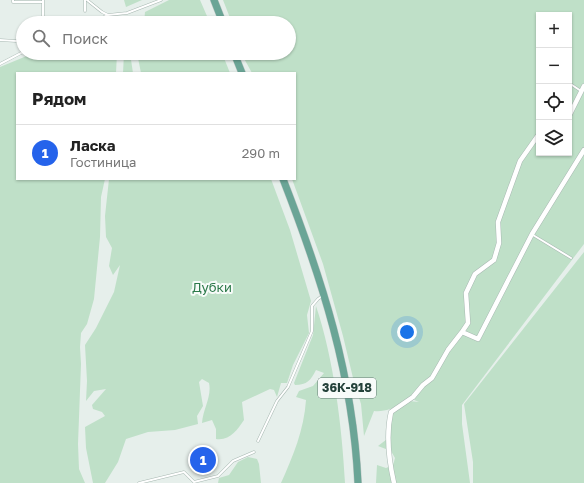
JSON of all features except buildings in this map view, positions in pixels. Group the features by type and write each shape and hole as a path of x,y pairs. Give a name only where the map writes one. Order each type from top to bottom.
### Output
{"main road":[{"path":"214,0 220,16"},
{"path":"237,60 242,72"},
{"name":"36К-918","path":"283,180 311,251 325,295 349,397 358,483"}],"street":[{"path":"572,110 583,89"},
{"path":"394,483 391,472 388,424 391,412 413,397 423,385 432,378 448,350 468,323 466,293 475,274 494,260 499,243 498,222 520,161 536,138"},
{"path":"462,332 478,339 532,234 584,150"}],"lane":[{"path":"13,0 13,2 43,1 43,16"},
{"path":"85,11 86,0"},
{"path":"86,0 108,15 127,13 161,0"},
{"path":"0,40 16,41"},
{"path":"0,64 16,56"},
{"path":"571,84 583,89"},
{"path":"532,234 571,258"},
{"path":"258,441 277,401 288,387 312,331 312,306 318,299 325,295"},
{"path":"139,483 184,472 194,482 218,476 233,461 254,452"}],"green space":[{"path":"124,0 142,0 126,7"},
{"path":"169,0 200,0 207,16 145,16 145,12"},
{"path":"223,0 584,0 584,244 462,405 462,424 470,483 376,483 377,465 386,468 393,465 395,458 391,451 378,446 391,436 389,420 396,410 409,401 419,402 414,400 422,388 406,401 394,408 374,411 364,436 361,404 323,264 292,180 296,180 296,72 251,72 245,60 296,60 296,16 229,16"},
{"path":"17,60 117,60 116,72 16,72 16,180 105,180 101,197 100,237 94,299 87,324 81,333 80,347 81,364 78,444 79,469 85,483 0,483 0,67"},
{"path":"124,60 131,60 133,72 123,72"},
{"path":"138,60 225,60 230,72 141,72"},
{"name":"Дубки","path":"109,180 271,180 290,230 311,301 307,315 309,333 293,365 287,383 281,383 277,397 274,390 270,389 242,402 244,420 233,434 229,437 216,439 216,429 212,420 202,423 210,388 209,383 202,379 199,382 203,406 197,416 198,424 175,430 148,432 126,439 118,462 105,483 93,483 86,448 85,427 105,416 102,412 93,409 92,405 106,389 94,391 86,401 87,381 85,345 96,328 114,292 120,265 113,275 109,266 112,248 106,237 105,216"},
{"path":"584,252 584,483 473,483 473,462 464,404"},
{"path":"316,306 328,349 336,394 342,439 345,483 281,483 297,443 305,411 306,400 296,397 299,391 313,386 324,373 316,370 306,383 295,385 294,383 313,335"},
{"path":"248,457 257,459 261,483 218,483 219,478 229,475 238,462"}],"place":[{"name":"Ласка","path":"203,460"}]}
